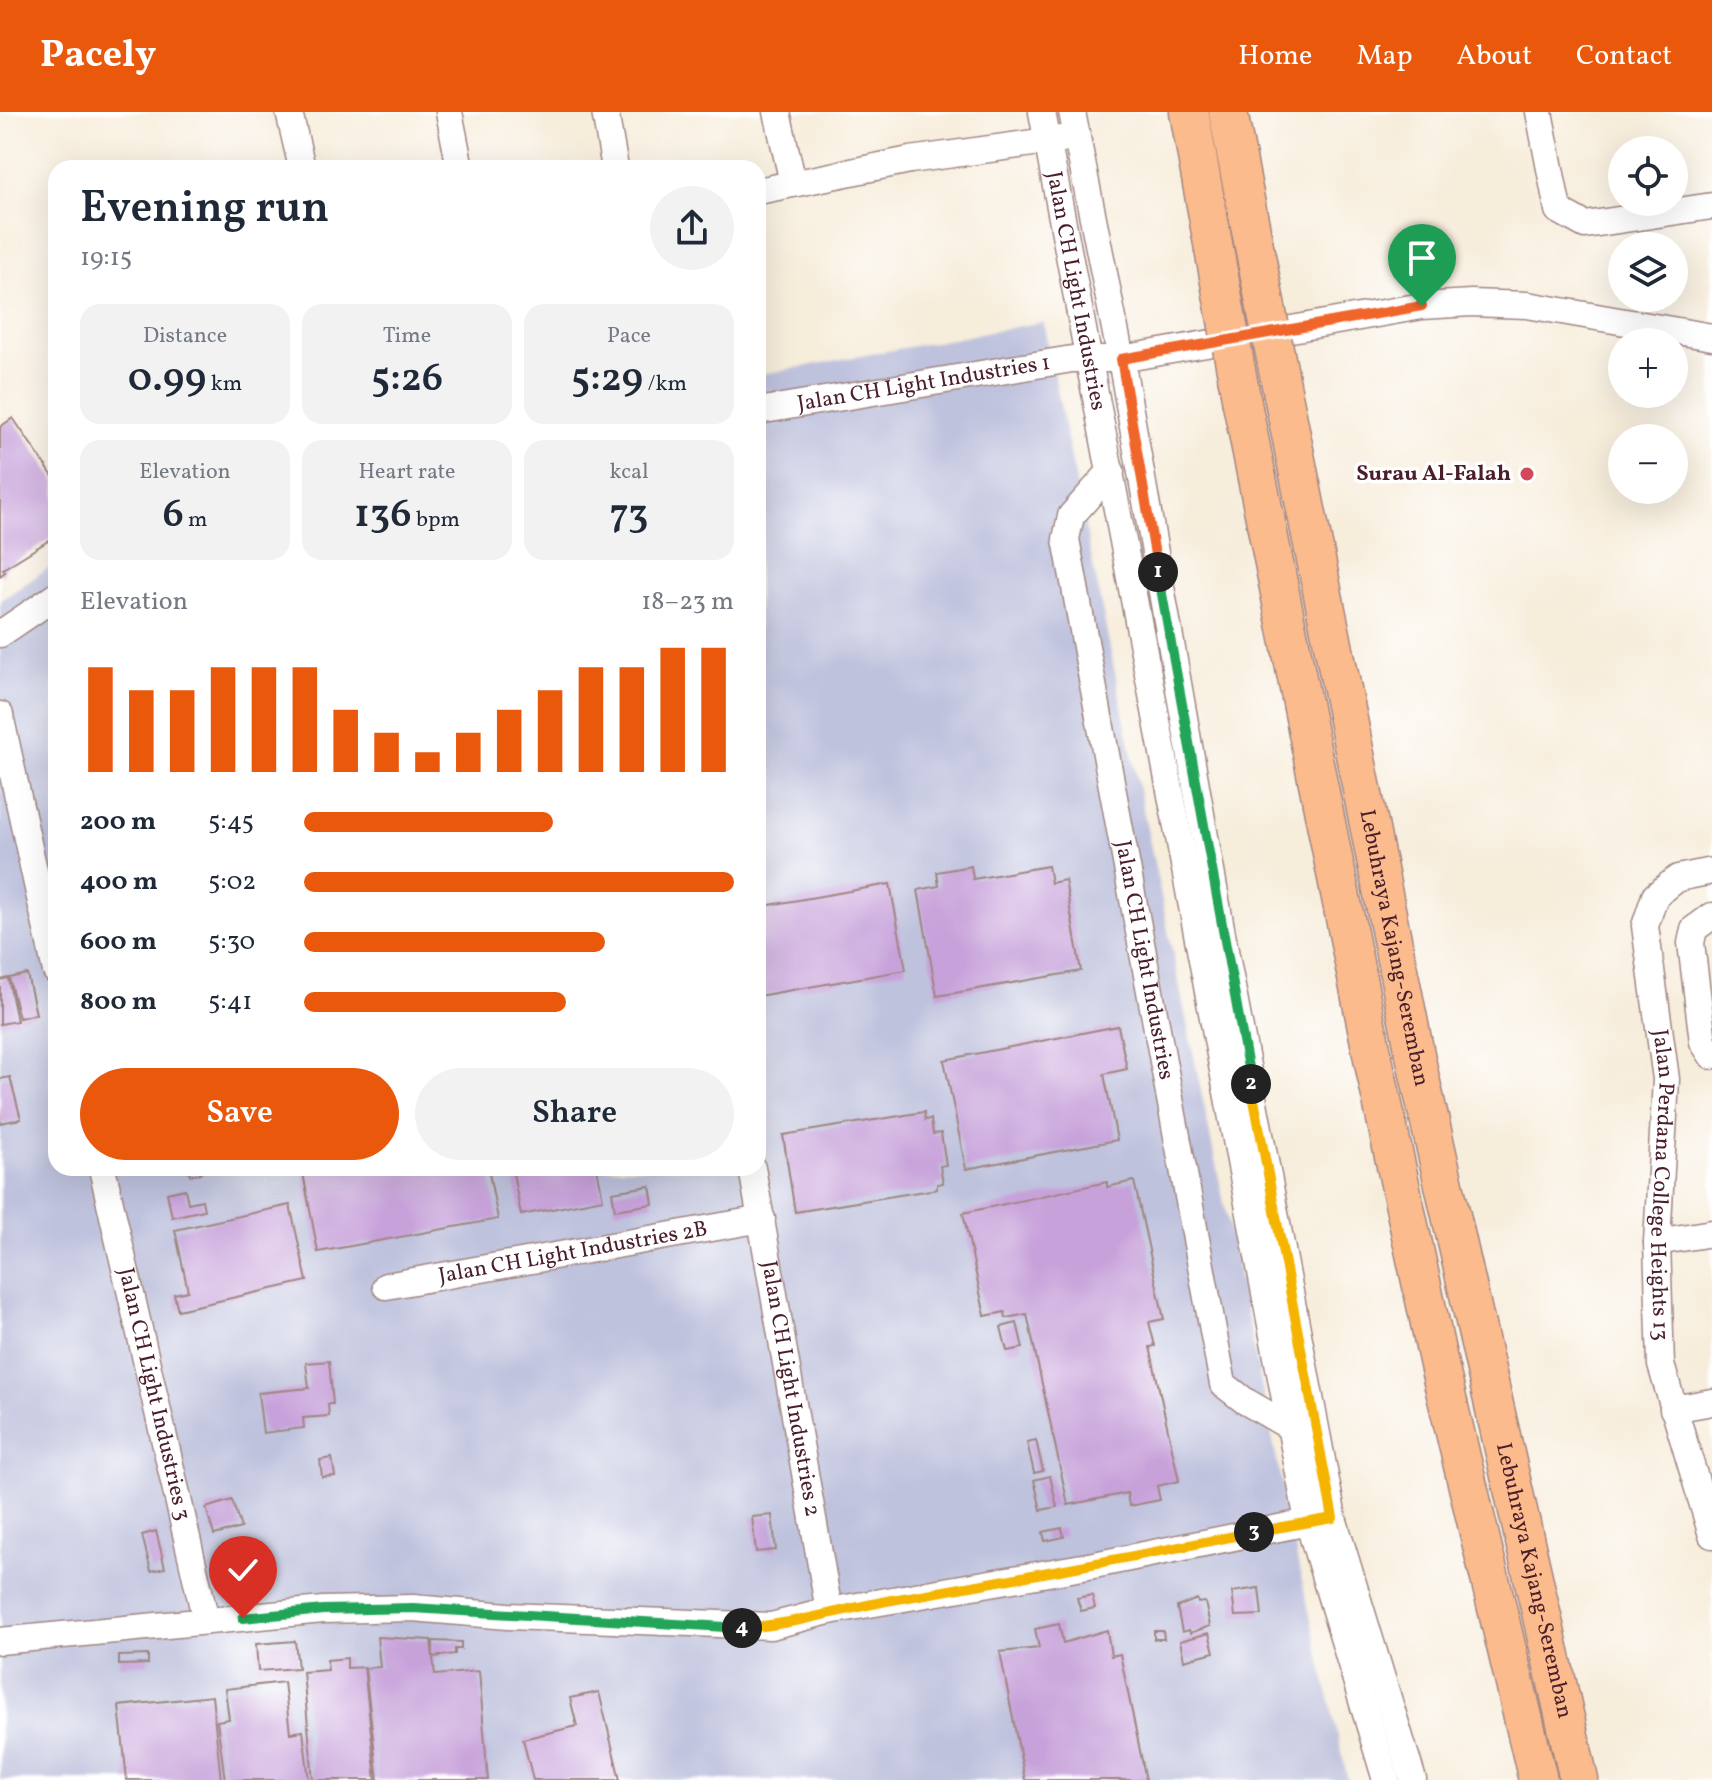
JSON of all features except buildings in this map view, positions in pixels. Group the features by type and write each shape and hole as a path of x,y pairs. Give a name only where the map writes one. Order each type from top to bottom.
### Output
{"highway":[{"name":"Lebuhraya Kajang-Seremban","path":"1189,112 1242,403 1394,1157 1538,1780"},
{"name":"Lebuhraya Kajang-Seremban","path":"1228,112 1419,1074 1579,1780"}],"street":[{"path":"289,112 300,160"},
{"path":"449,112 458,160"},
{"path":"605,112 614,160"},
{"path":"777,112 793,183"},
{"name":"Jalan CH Light Industries","path":"1042,112 1091,358 1290,1427 1413,1780"},
{"path":"1539,112 1558,210 1566,218 1585,225 1712,206"},
{"path":"766,189 910,160 1048,141 1074,124"},
{"name":"Jalan CH Light Industries","path":"1074,124 1121,359 1224,945 1320,1519 1386,1780"},
{"name":"Jalan CH Light Industries 1","path":"766,410 1091,358 1121,359 1422,306 1471,303 1527,305 1712,337"},
{"name":"Jalan CH Light Industries","path":"1111,471 1071,516 1066,539 1122,846 1223,1384 1245,1401 1290,1427"},
{"path":"0,634 48,601"},
{"path":"0,715 48,934"},
{"name":"Jalan Perdana College Heights 13","path":"1712,871 1678,878 1655,896 1645,926 1666,1079 1657,1242 1661,1365 1712,1535"},
{"path":"1712,916 1694,929 1691,943 1703,1042 1712,1056"},
{"name":"Jalan CH Light Industries 3","path":"104,1176 206,1621"},
{"name":"Jalan CH Light Industries 2","path":"754,1176 829,1611"},
{"name":"Jalan CH Light Industries 2B","path":"386,1286 762,1219"},
{"path":"1657,1242 1712,1233"},
{"path":"1673,1409 1712,1402"},
{"path":"0,1641 323,1610 413,1608 743,1628 771,1626 829,1611 1094,1565 1320,1519"}],"shaded area":[{"path":"1043,322 1299,1568 1348,1780 0,1780 0,601 48,568 48,1176 766,1176 766,374"}],"place":[{"name":"Surau Al-Falah","path":"1527,474"}],"route":[{"path":"243,1618 323,1610 413,1608 743,1628 771,1626 829,1611 1094,1565 1333,1518 1224,945 1121,359 1422,306"}]}
